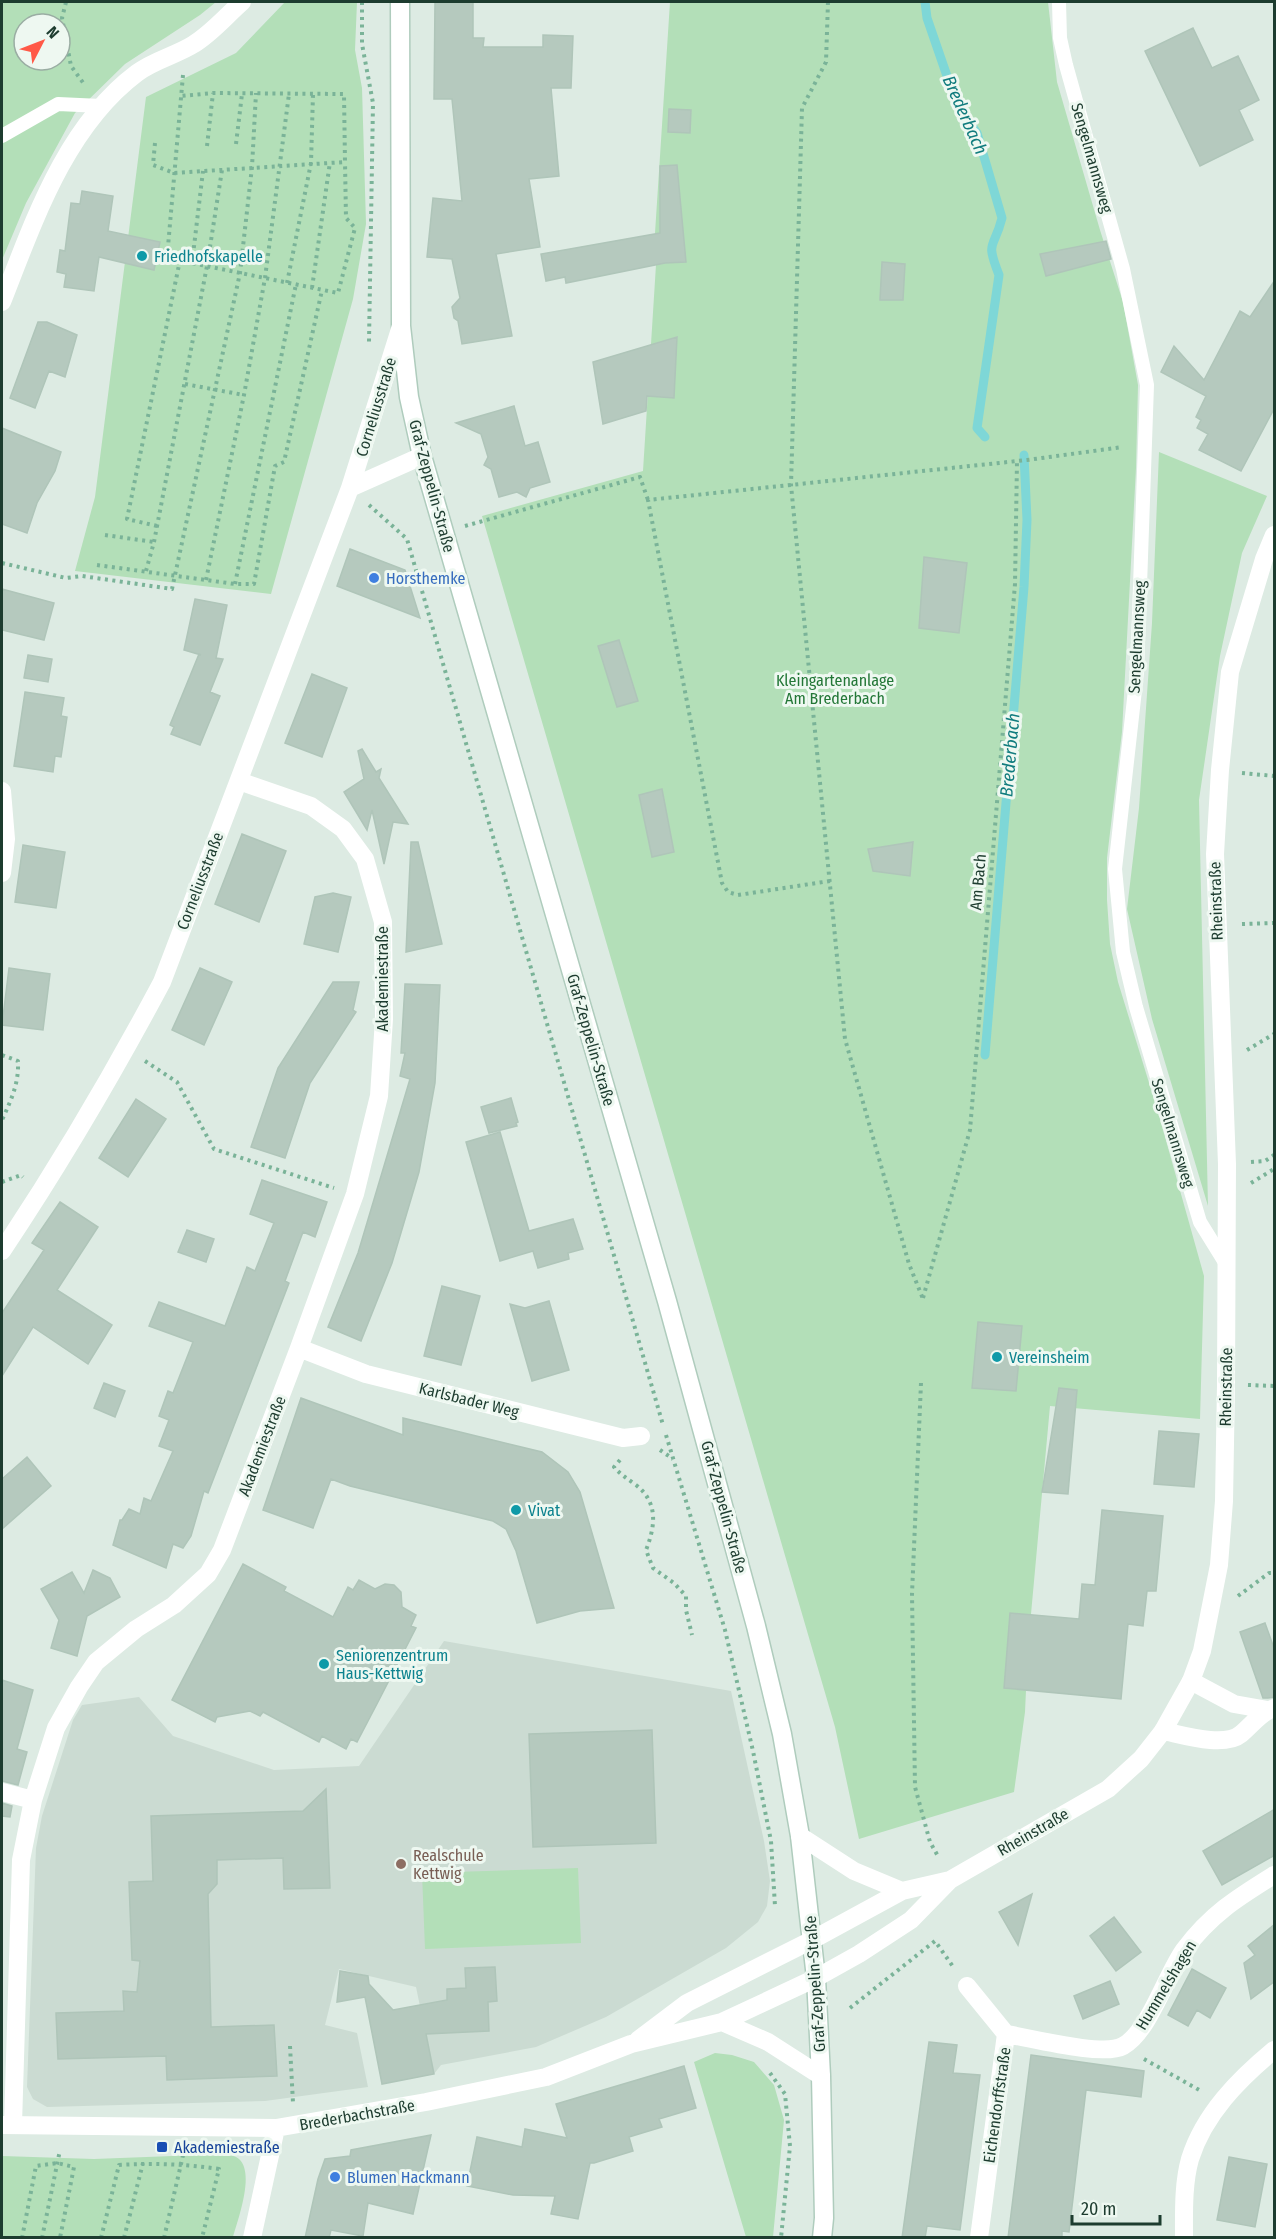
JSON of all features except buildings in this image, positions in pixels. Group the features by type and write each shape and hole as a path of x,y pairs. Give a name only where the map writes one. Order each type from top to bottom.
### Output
{"street":[{"path":"2,302 39,209 74,143 101,106 138,72 196,43 242,2"},
{"name":"Graf-Zeppelin-Straße","path":"400,2 401,326 409,397 422,456 707,1445 756,1626 782,1734 800,1836 816,1978 821,2076 824,2218 822,2238"},
{"name":"Corneliusstraße","path":"2,1251 42,1191 126,1050 162,982 350,488 401,326"},
{"name":"Corneliusstraße","path":"350,488 422,456"},
{"name":"Rheinstraße","path":"816,1978 859,1954 911,1920 950,1880 1108,1789 1141,1759 1163,1731 1191,1681 1202,1651 1219,1565 1224,1501 1227,1164 1215,854 1220,770 1230,672 1264,559 1275,536"},
{"name":"Akademiestraße","path":"7,2125 21,1860 33,1800 56,1728 96,1662 136,1629 174,1605 208,1574 222,1550 299,1348 354,1194 379,1096 384,1019 383,922 365,859 343,829 311,806 239,781"},
{"path":"2,791 6,839 2,873"},
{"name":"Karlsbader Weg","path":"299,1348 366,1374 632,1437"},
{"path":"1191,1681 1234,1704 1271,1709"},
{"path":"1163,1731 1206,1741 1238,1736 1271,1709"},
{"path":"2,1792 33,1800"},
{"path":"800,1836 854,1871 902,1891"},
{"name":"Hummelshagen","path":"1006,2034 1100,2050 1123,2046 1141,2029 1182,1952 1206,1922 1233,1900 1275,1875"},
{"name":"Rheinstraße","path":"812,1940 902,1891 950,1880"},
{"name":"Brederbachstraße","path":"632,2044 687,2003 812,1940"},
{"name":"Brederbachstraße","path":"7,2125 285,2127 426,2102 546,2077 632,2044 722,2022 816,1978"},
{"name":"Eichendorffstraße","path":"967,1986 1006,2034 979,2238"},
{"name":"Graf-Zeppelin-Straße","path":"722,2022 768,2042 821,2076"},
{"path":"1184,2238 1184,2197 1190,2160 1203,2128 1221,2103 1251,2069 1275,2050"},
{"path":"252,2238 285,2127"}],"lane":[{"name":"Sengelmannsweg","path":"1059,2 1060,38 1066,65 1123,269 1147,386 1137,672 1115,869 1123,952 1136,1007 1200,1222 1226,1264"},
{"path":"2,136 58,104 101,106"}],"path":[{"path":"66,2 62,18 71,66 101,106"},
{"path":"362,2 362,44 374,103 369,354"},
{"path":"444,532 640,477 648,500 722,883 728,892 738,895 830,882 790,485 802,108 826,62 828,2"},
{"path":"181,96 213,93 344,94 346,218 355,228 338,293 167,258 174,173 181,96 183,74"},
{"path":"207,146 213,93"},
{"path":"2,563 66,578 82,576 172,590 240,273 252,167 256,93"},
{"path":"236,144 242,94"},
{"path":"206,580 244,396 265,278 289,94"},
{"path":"287,283 311,164 313,94"},
{"path":"156,143 153,165 174,173 345,162"},
{"path":"312,288 330,162"},
{"path":"146,571 154,542 207,266 222,170"},
{"path":"192,263 203,171"},
{"path":"157,526 127,519 180,260"},
{"path":"236,584 296,284"},
{"path":"97,565 236,584 254,584 275,466 284,462 322,290"},
{"path":"184,384 244,396"},
{"path":"648,500 1112,449"},
{"name":"Am Bach","path":"830,882 845,1039 909,1264 923,1299 970,1130 1015,584 1019,461"},
{"path":"350,488 407,539 673,1460 725,1630 771,1841 775,1906"},
{"path":"105,535 154,542"},
{"path":"1220,770 1275,776"},
{"path":"1217,925 1275,923"},
{"path":"126,1050 177,1082 214,1149 319,1183"},
{"path":"2,1055 18,1061 19,1078 2,1120"},
{"path":"2,1182 21,1175"},
{"path":"921,1383 912,1594 915,1787 930,1842 950,1880"},
{"path":"632,1437 614,1467 624,1478 637,1485 649,1499 655,1516 652,1535 646,1550 653,1568 674,1583 686,1596 686,1610 692,1635"},
{"path":"1213,1604 1226,1605 1269,1573 1275,1573"},
{"path":"850,2008 935,1941 967,1986"},
{"path":"285,2127 290,2046"},
{"path":"766,2068 785,2094 790,2146 781,2238"},
{"path":"1159,2068 1208,2094"},
{"path":"42,2238 64,2126"},
{"path":"164,2238 190,2128"},
{"path":"22,2238 36,2166 57,2163 74,2167 60,2238"},
{"path":"124,2238 142,2163"},
{"path":"102,2238 119,2165 142,2163 181,2164 219,2169 202,2238"}],"shaded area":[{"name":"Realschule Kettwig","path":"444,1641 731,1691 764,1841 770,1881 767,1906 758,1922 726,1948 606,2017 536,2047 441,2065 434,2074 416,1987 339,1969 325,2025 357,2033 368,2087 265,2101 47,2107 33,2099 27,2087 36,1848 42,1816 73,1720 82,1705 139,1697 173,1736 274,1770 359,1766"}],"green space":[{"path":"2,2 216,2 125,64 75,113 26,203 2,260"},
{"path":"285,2 357,2 355,50 362,88 366,224 353,299 271,594 75,571 95,497 146,97 236,53"},
{"name":"Kleingartenanlage Am Brederbach","path":"670,2 1048,2 1057,82 1123,302 1138,385 1136,468 1122,732 1107,858 1107,900 1110,944 1118,982 1158,1112 1204,1276 1200,1419 1050,1406 1028,1647 1025,1712 1014,1792 859,1839 835,1727 482,516 643,471"},
{"path":"1159,452 1267,496 1242,553 1220,656 1199,800 1208,1206 1152,1019 1127,909 1139,808 1152,623"},
{"path":"578,1868 581,1943 425,1949 422,1873"},
{"path":"715,2053 732,2055 754,2062 774,2085 784,2120 773,2237 746,2237 694,2062"},
{"path":"225,2154 239,2159 246,2175 244,2196 233,2237 2,2237 2,2156 94,2159"}],"waterway":[{"name":"Brederbach","path":"925,2 927,18 957,105 977,133 1002,218 992,245 992,255 999,275 977,428 985,437"},
{"name":"Brederbach","path":"985,1055 1024,587 1027,520 1024,455"}],"place":[{"name":"Friedhofskapelle","path":"142,256"},
{"name":"Horsthemke","path":"374,578"},
{"name":"Vereinsheim","path":"997,1357"},
{"name":"Vivat","path":"516,1510"},
{"name":"Seniorenzentrum Haus-Kettwig","path":"324,1664"},
{"name":"Realschule Kettwig","path":"401,1864"},
{"name":"Akademiestraße","path":"162,2147"},
{"name":"Blumen Hackmann","path":"335,2177"}]}
